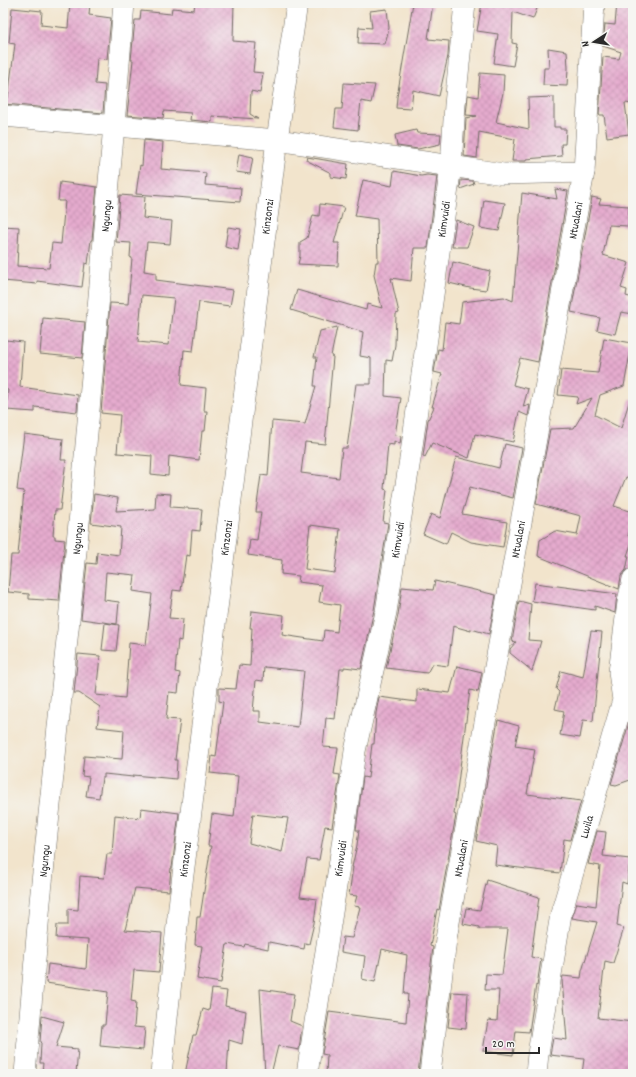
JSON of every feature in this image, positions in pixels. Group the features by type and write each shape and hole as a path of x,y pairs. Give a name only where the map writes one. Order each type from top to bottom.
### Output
{"street":[{"name":"Ngungu","path":"25,1074 40,902 80,513 124,3"},
{"name":"Kinzonzi","path":"161,1074 180,898 277,140 297,3"},
{"name":"Kimvuidi","path":"307,1074 339,867 355,751 386,612 410,454 451,166 455,104 465,3"},
{"name":"Ntualani","path":"430,1074 446,939 584,172 594,3"},
{"path":"3,116 277,140 503,174 584,172"},
{"name":"Lwila","path":"536,1074 561,914 623,700 619,672 628,602 633,579"}],"building":[{"path":"70,3 90,3 89,15 111,18 107,59 97,58 95,84 105,85 103,113 4,104 4,97 8,98 15,44 9,43 12,8 42,11 41,25 68,28"},
{"path":"195,3 234,3 233,41 256,43 253,72 263,73 260,93 251,91 250,114 258,119 212,116 212,122 190,120 191,113 164,111 163,118 127,115 133,60 131,60 135,20 140,20 141,11 171,14 172,8 194,10"},
{"path":"413,3 433,3 428,39 449,41 448,56 439,96 413,90 411,109 396,108 397,97"},
{"path":"482,3 539,3 533,19 513,12 512,43 517,44 513,66 494,63 498,34 477,31"},
{"path":"617,3 633,3 633,104 625,103 629,134 607,137 604,115 599,115 603,57 619,59 621,52 603,46 605,24 615,25"},
{"path":"387,9 389,28 385,44 358,43 359,27 372,28 370,11"},
{"path":"548,48 567,51 567,86 543,85 544,68 549,68"},
{"path":"480,73 504,75 503,93 496,122 529,129 528,98 554,97 554,127 566,129 565,144 561,144 562,156 526,159 526,161 512,161 515,139 479,132 477,158 464,156 466,118 477,116 466,115 468,95 478,97"},
{"path":"344,83 375,85 371,103 361,101 358,130 334,127 336,109 342,109"},
{"path":"416,130 417,133 441,134 440,144 418,149 397,146 395,135"},
{"path":"144,140 163,142 161,169 206,173 205,185 241,188 240,202 136,194 140,165 142,166"},
{"path":"239,154 253,157 250,174 236,172"},
{"path":"307,157 348,164 346,179 331,177 331,173 306,160"},
{"path":"394,171 421,176 437,176 428,248 414,248 411,281 391,278 399,313 396,314 395,345 392,361 386,360 385,396 401,398 395,435 401,436 400,444 394,441 394,445 388,444 384,489 387,490 383,522 388,523 374,610 361,669 344,667 344,669 340,669 335,719 326,718 323,747 338,748 334,774 340,775 332,827 325,826 319,860 307,859 300,897 317,899 314,923 309,944 305,943 304,949 269,942 268,949 245,944 244,947 227,944 221,983 197,979 202,946 195,945 197,917 200,917 211,846 208,846 212,814 234,817 238,776 210,773 212,756 216,757 223,702 219,701 219,688 236,689 239,665 250,666 252,628 250,628 252,611 284,615 282,635 323,641 324,630 337,632 340,605 319,602 322,585 298,582 299,576 281,574 282,560 248,555 250,539 257,540 261,512 256,512 261,475 268,476 272,421 305,424 316,386 314,386 317,357 314,357 320,331 337,327 331,356 333,357 325,444 305,442 301,473 339,478 342,448 347,448 356,384 371,384 371,358 360,356 363,332 291,310 297,290 366,310 367,304 382,308 374,275 376,262 378,262 377,219 355,216 363,180 392,186","holes":["310,525 340,529 335,573 305,569","264,667 304,671 298,727 260,722 260,711 253,711 256,680 263,681","253,814 288,818 282,852 249,843"]},
{"path":"461,180 473,181 474,184 460,189"},
{"path":"60,182 97,187 92,240 88,264 85,263 82,287 37,281 37,284 3,281 3,226 19,227 17,266 49,268 52,243 61,244 65,201 58,201"},
{"path":"555,189 568,191 538,362 520,358 513,385 528,389 523,407 530,405 528,416 519,412 513,442 475,434 469,458 432,443 425,457 423,456 428,420 434,407 432,407 442,374 434,372 438,349 442,350 445,322 459,324 462,302 504,297 513,301 522,193 557,199"},
{"path":"120,195 145,197 143,218 172,221 170,244 147,242 144,271 156,273 156,280 233,290 230,306 199,302 193,351 184,350 181,385 206,388 204,411 207,411 205,431 202,431 199,460 169,456 168,476 151,474 152,456 117,453 120,415 101,413 110,303 128,304 132,258 130,257 131,243 116,242","holes":["142,295 174,298 168,345 138,342"]},
{"path":"592,197 601,199 599,204 629,206 628,226 609,225 603,255 629,263 621,288 627,290 626,296 633,298 633,314 621,312 615,334 597,330 600,318 571,312"},
{"path":"484,200 505,203 499,231 480,228"},
{"path":"320,204 344,207 334,243 339,243 338,266 298,264 300,256 300,242 307,238 313,215 319,216"},
{"path":"456,220 474,227 467,247 452,247"},
{"path":"228,227 241,229 238,250 225,247"},
{"path":"453,262 490,271 486,290 449,283"},
{"path":"43,318 85,322 82,358 40,354"},
{"path":"604,338 632,343 624,386 600,395 595,415 621,428 630,399 633,399 633,479 626,477 614,506 633,512 633,520 628,536 633,538 627,556 629,556 626,570 621,576 619,589 538,556 540,540 555,531 577,535 581,516 536,504 550,429 574,428 592,398 576,404 578,397 558,395 561,370 598,373"},
{"path":"6,340 23,342 20,387 78,395 77,412 35,407 35,412 6,410 8,390 3,389 3,361"},
{"path":"24,434 63,439 61,460 66,460 60,510 55,510 53,536 55,536 55,539 65,540 59,601 29,599 29,594 8,592 11,555 18,555 24,491 17,490"},
{"path":"505,444 522,448 513,498 470,487 462,514 507,522 503,547 471,542 451,532 446,544 423,534 431,514 440,518 456,457 499,468"},
{"path":"156,493 171,494 170,507 202,509 200,531 192,530 190,556 186,555 181,591 173,590 169,618 183,619 181,641 178,640 175,672 180,673 178,693 169,692 166,719 180,720 175,760 177,760 176,779 104,774 99,798 86,796 89,777 82,776 84,756 122,759 124,730 97,727 100,707 79,693 74,693 78,654 100,656 96,695 125,698 129,643 146,645 152,594 133,591 135,575 106,572 104,600 119,602 117,624 81,619 87,563 96,564 97,552 119,555 121,527 91,523 94,494 118,498 116,511 155,509"},
{"path":"435,581 496,595 489,634 453,626 448,666 432,664 427,673 386,668 398,615 402,587 433,590"},
{"path":"535,583 617,594 615,613 595,606 595,610 532,601"},
{"path":"519,601 531,604 528,640 541,641 532,671 510,653 510,649 516,642 512,641"},
{"path":"105,623 119,625 116,651 102,650"},
{"path":"591,631 602,632 593,721 583,720 580,738 560,735 564,711 555,709 559,692 556,689 561,671 583,677"},
{"path":"457,666 482,672 478,692 470,690 454,814 456,815 439,910 437,909 430,946 433,947 418,1074 326,1074 327,1055 322,1054 329,1012 406,1022 408,994 404,994 407,955 382,949 375,982 362,979 365,956 341,952 343,937 352,938 360,907 354,906 357,896 349,895 352,867 359,830 356,830 363,777 368,778 372,744 374,744 376,713 379,697 417,702 417,689 450,693"},
{"path":"633,709 633,779 616,785 611,784"},
{"path":"498,720 519,726 515,746 535,749 527,794 581,801 570,840 564,839 560,873 495,865 497,846 476,841"},
{"path":"141,808 179,813 169,891 135,888 125,930 162,933 159,972 134,970 131,1001 136,1002 134,1027 145,1028 143,1050 100,1046 102,1025 105,1025 108,992 46,983 48,964 86,969 88,940 56,938 57,925 68,925 68,909 78,910 80,876 104,878 107,854 112,854 115,815 140,818"},
{"path":"597,831 606,832 603,856 630,859 627,884 622,882 617,926 624,928 613,963 605,961 598,1018 633,1022 633,1074 582,1074 584,1059 550,1055 553,1038 567,1040 562,980 563,976 581,978 597,922 572,918 577,903 596,906 600,866 588,864"},
{"path":"487,880 539,897 531,957 541,959 537,986 536,985 529,1032 516,1031 513,1055 483,1051 488,1020 497,1021 499,990 485,990 486,974 502,975 508,929 479,929 479,927 463,924 466,908 480,910"},
{"path":"212,989 227,991 225,1006 246,1011 242,1044 229,1040 227,1074 185,1074 193,1035 196,1035 203,1009 209,1011"},
{"path":"260,989 294,994 290,1021 302,1026 299,1050 278,1046 271,1074 265,1074"},
{"path":"452,992 468,993 466,1029 448,1027"},
{"path":"42,1016 64,1022 56,1047 78,1049 76,1074 42,1074 43,1063 40,1063 40,1042"}]}
